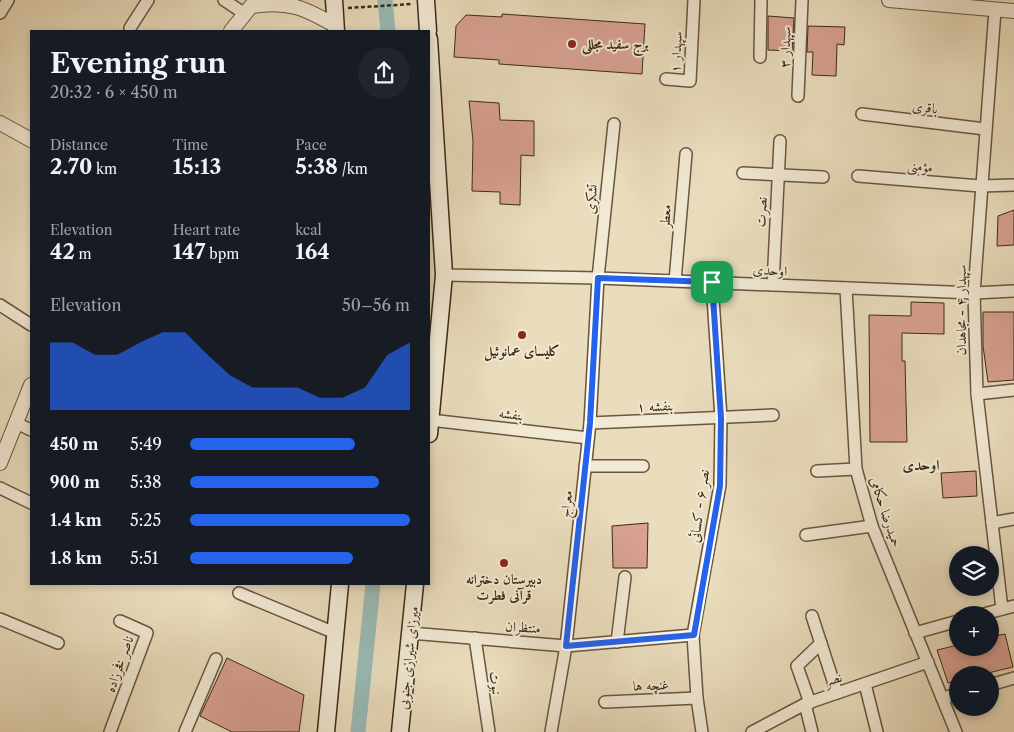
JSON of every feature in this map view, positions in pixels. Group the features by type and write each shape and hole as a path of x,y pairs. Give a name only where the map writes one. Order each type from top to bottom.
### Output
{"main road":[{"path":"427,1 428,30"},
{"path":"430,55 444,275 430,417"},
{"path":"326,732 340,585"},
{"name":"میرزای شیرازی جنوبی","path":"400,732 415,585"}],"street":[{"path":"0,13 8,0"},
{"path":"130,28 148,0"},
{"path":"224,0 251,6 269,3 294,4 337,13"},
{"name":"سپهدار ۱","path":"666,79 690,81 694,0"},
{"path":"760,57 761,0"},
{"name":"سپهدار ۳","path":"798,96 802,0"},
{"path":"889,0 1014,11"},
{"path":"232,30 251,6"},
{"name":"سپهدار ۴ - مجاهدان","path":"995,10 980,186 974,293 977,394 1002,609"},
{"name":"باقری","path":"862,114 985,129"},
{"path":"0,123 30,139"},
{"name":"تشکری","path":"598,278 614,124"},
{"name":"نصرت","path":"773,285 780,141"},
{"name":"معطر","path":"675,281 686,154"},
{"path":"743,173 822,177"},
{"name":"مؤمنی","path":"858,176 980,186 1014,185"},
{"name":"اوحدی","path":"444,275 598,278 974,293 1014,291"},
{"name":"معراج","path":"551,732 566,646 590,423 598,278"},
{"name":"نصر ۶ - کسائی","path":"702,732 697,698 694,635 720,486 721,418 712,282"},
{"name":"حمیدرضا حکامی","path":"846,288 856,469 872,526 956,732"},
{"path":"0,305 30,324"},
{"path":"0,463 30,388"},
{"path":"977,394 1014,390"},
{"name":"بنفشه ۱","path":"590,423 773,415"},
{"path":"16,423 30,430"},
{"name":"بنفشه","path":"430,427 588,438"},
{"path":"585,466 643,466"},
{"path":"817,471 856,469"},
{"path":"0,488 30,503"},
{"path":"992,523 1014,519"},
{"path":"806,535 872,526"},
{"path":"617,642 625,577"},
{"path":"239,593 335,633"},
{"path":"999,610 1014,606"},
{"path":"812,616 837,693"},
{"path":"0,619 58,643"},
{"name":"ناصر فخرزاده","path":"110,732 147,633 120,622"},
{"path":"916,633 949,624"},
{"name":"منتظران","path":"410,633 566,646 694,635"},
{"name":"نبوت","path":"475,638 489,732"},
{"path":"812,732 797,666 821,642"},
{"path":"185,732 216,659"},
{"name":"نصر","path":"752,732 807,704 928,662"},
{"path":"999,682 1014,678"},
{"path":"865,684 877,732"},
{"path":"942,698 949,696"},
{"name":"غنچه ها","path":"605,702 697,698"}],"path":[{"path":"364,5 404,4"}],"building":[{"name":"برج سفید مجللی","path":"502,14 645,24 642,74 499,64 499,60 454,57 456,26 466,15 502,17"},
{"path":"768,16 794,18 792,51 768,50"},
{"path":"808,26 845,27 844,45 837,44 836,76 812,75 813,52 807,52"},
{"path":"469,101 499,103 500,120 534,121 534,156 521,155 520,205 500,204 500,192 472,191 473,141"},
{"path":"1014,210 1014,245 997,246 998,216"},
{"path":"911,302 944,303 944,334 902,333 902,361 905,361 907,442 870,442 869,315 911,316"},
{"path":"983,312 1014,312 1014,380 988,382 983,346"},
{"path":"976,471 977,496 943,498 941,473"},
{"path":"648,523 647,568 613,568 612,526"},
{"path":"1005,634 1013,667 999,670 999,666 949,666 948,683 937,650 949,647 949,656 999,656 999,635"},
{"path":"227,658 304,695 299,732 232,732 200,716"}],"waterway":[{"path":"385,0 388,30"},
{"path":"358,732 373,585"}],"place":[{"name":"برج سفید مجللی","path":"572,44"},
{"name":"کلیسای عمانوئیل","path":"522,335"},
{"name":"دبیرستان دخترانه قرآنی فطرت","path":"504,563"}],"district":[{"name":"اوحدی","path":"921,465"}],"route":[{"path":"598,278 712,282 721,418 720,486 694,635 566,646 590,423 598,278"}]}
